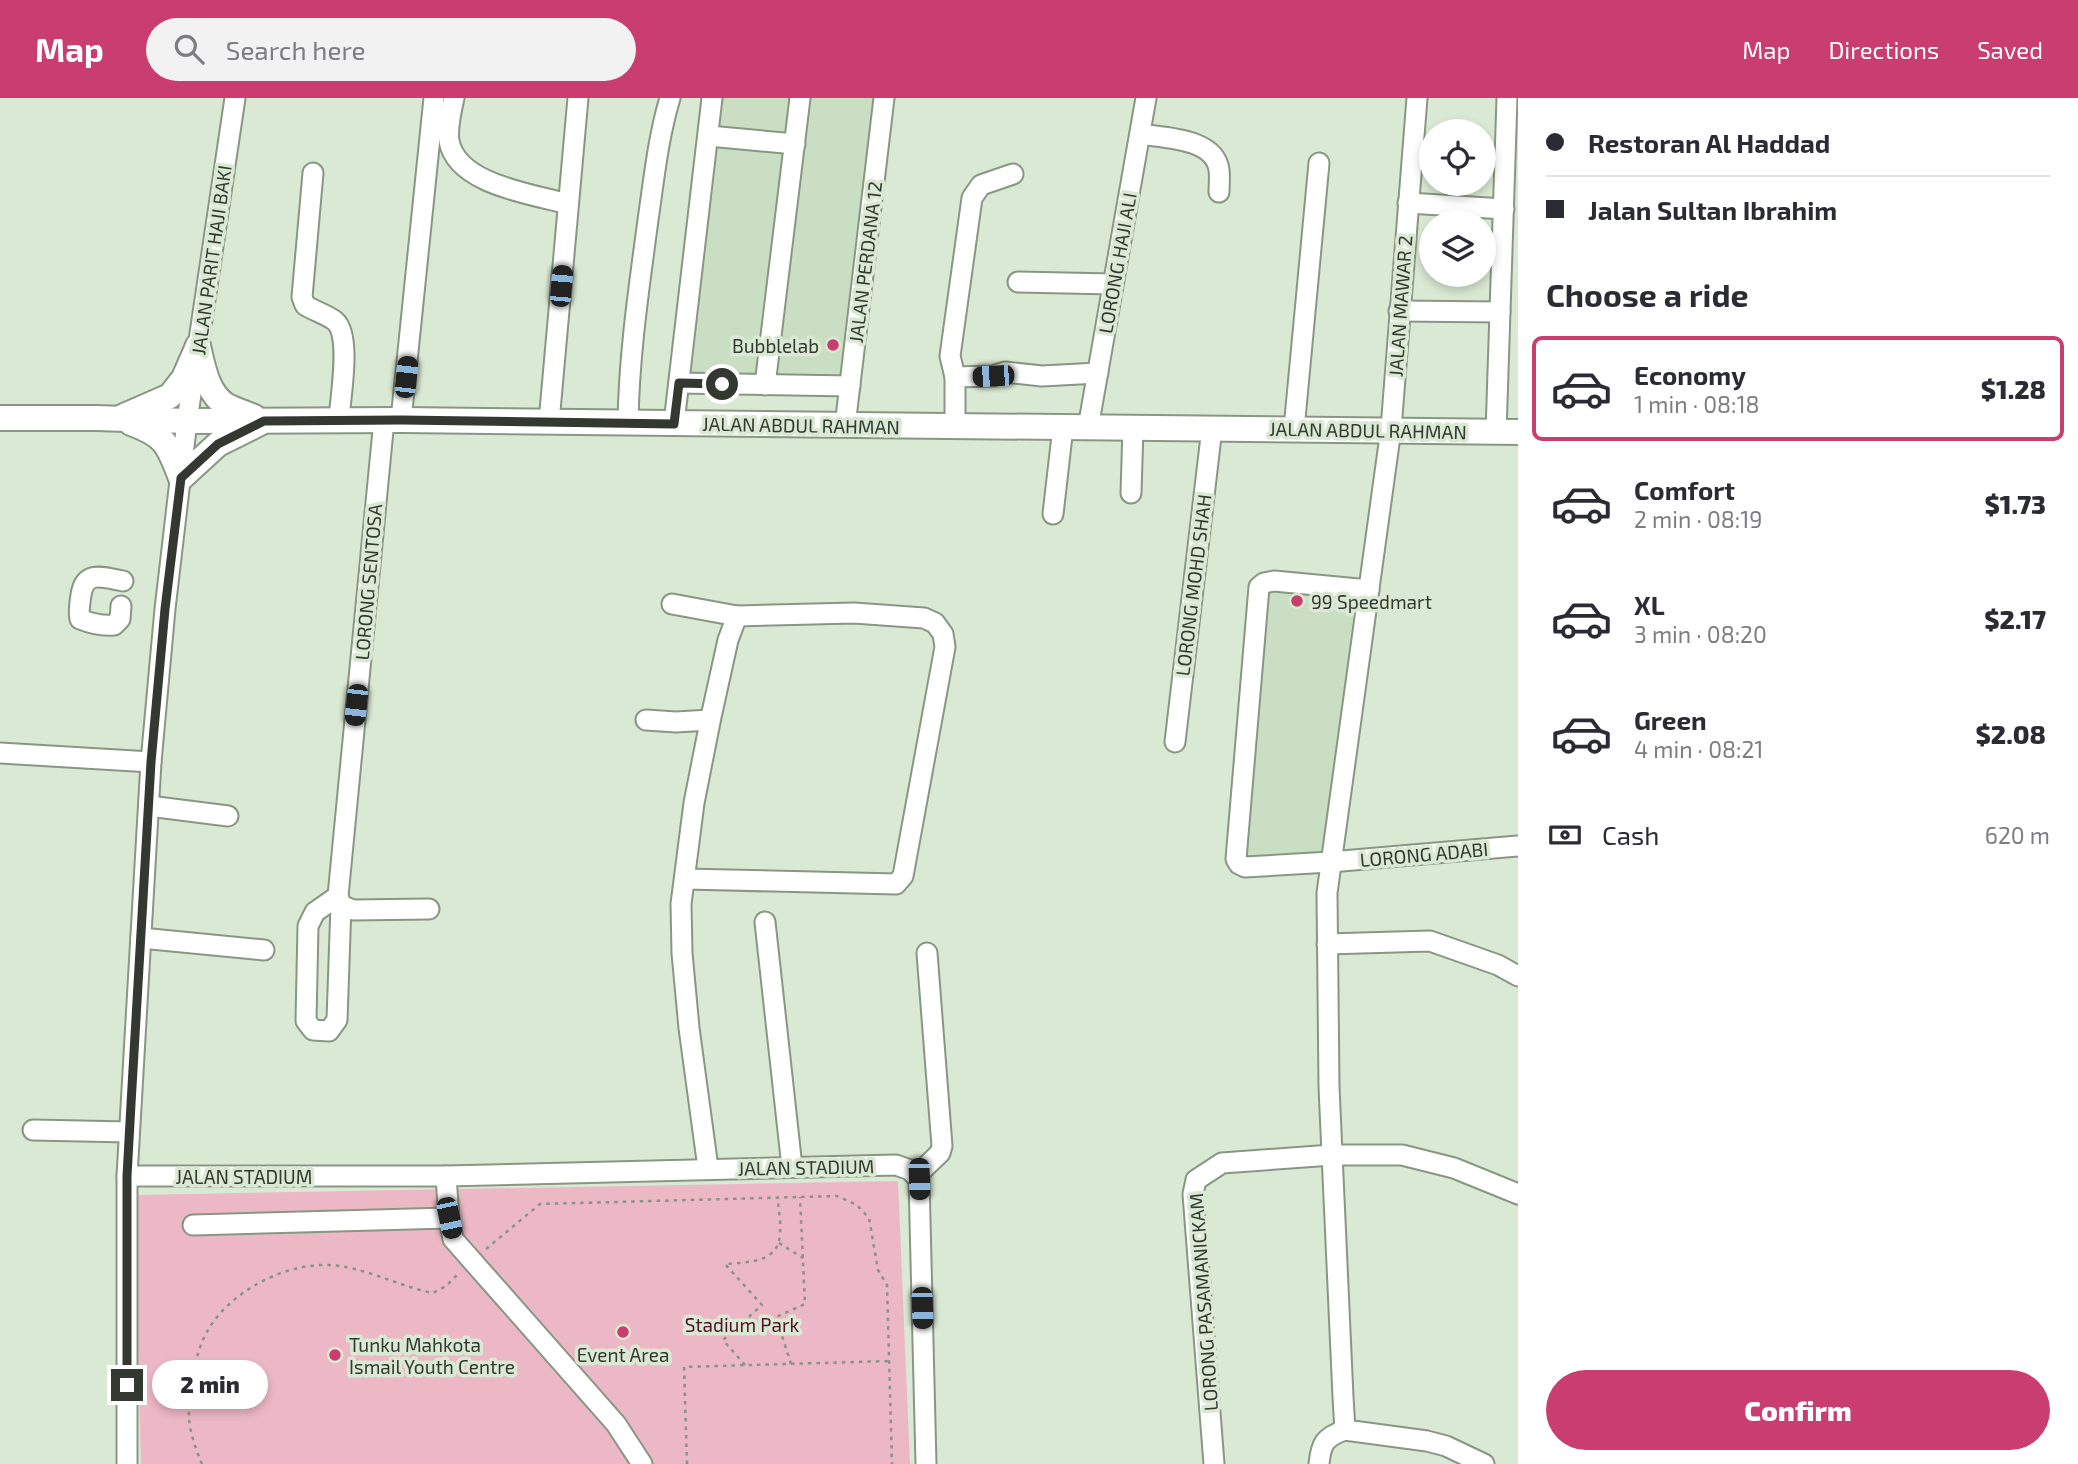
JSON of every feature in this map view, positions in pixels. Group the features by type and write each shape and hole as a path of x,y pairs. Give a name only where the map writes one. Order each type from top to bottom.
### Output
{"main road":[{"path":"119,418 170,396 184,378 198,346"},
{"path":"198,346 206,377 226,405 264,421"},
{"name":"JALAN ABDUL RAHMAN","path":"0,418 119,418 187,422 392,420 1391,429 1507,433"},
{"path":"119,418 158,435 165,442 181,478 218,444 264,421"}],"street":[{"name":"JALAN PARIT HAJI BAKI","path":"127,1464 127,1176 151,762 165,609 187,422 235,98"},
{"name":"LORONG SENTOSA","path":"339,900 315,912 308,926 306,1021 313,1030 329,1031 337,1020 339,900 392,420 434,98"},
{"path":"454,98 449,139 453,155 461,164 476,176 495,184 568,204"},
{"path":"549,422 578,98"},
{"path":"628,423 633,324 659,144 670,98"},
{"path":"674,424 712,98"},
{"path":"765,385 800,98"},
{"name":"JALAN PERDANA 12","path":"845,426 884,98"},
{"name":"LORONG HAJI ALI","path":"1088,428 1146,98"},
{"name":"JALAN MAWAR 2","path":"1353,1431 1332,1155 1327,893 1391,429 1417,98"},
{"path":"1507,98 1500,312 1507,433"},
{"path":"1140,134 1207,149 1219,168 1219,192"},
{"path":"709,136 794,144"},
{"path":"1294,429 1319,163"},
{"path":"313,173 302,297 305,305 336,322 341,330 344,346 339,420"},
{"path":"955,426 955,377 950,356 972,198 981,185 1013,174"},
{"path":"1408,204 1504,209"},
{"path":"1018,282 1113,284"},
{"path":"1399,311 1500,312"},
{"path":"955,377 993,376 1005,372 1042,376 1098,373"},
{"path":"679,383 850,386"},
{"path":"1053,514 1063,427"},
{"path":"1132,493 1133,428"},
{"name":"LORONG MOHD SHAH","path":"1175,742 1212,428"},
{"path":"121,606 120,619 114,625 102,626 84,620 79,614 82,586 86,580 93,577 123,580"},
{"name":"LORONG ADABI","path":"1369,590 1274,581 1259,587 1236,859 1245,867 1518,846"},
{"path":"672,604 737,616 854,613 924,618 935,623 943,634 945,648 903,876 896,884 685,879"},
{"path":"708,1168 689,1028 682,953 681,904 694,803 710,720 728,640 737,616"},
{"path":"646,720 710,720"},
{"path":"0,752 151,762"},
{"path":"149,806 228,816"},
{"path":"339,900 353,910 429,909"},
{"path":"765,922 792,1167"},
{"path":"141,938 264,950"},
{"path":"1327,944 1430,941 1498,965 1518,976"},
{"path":"926,1464 919,1179 916,1176 940,1153 942,1146 927,953"},
{"path":"33,1130 129,1132"},
{"name":"LORONG PASAMANICKAM","path":"1214,1464 1193,1194 1196,1180 1222,1163 1332,1155 1402,1155 1454,1168 1518,1195"},
{"name":"JALAN STADIUM","path":"127,1176 446,1176 897,1165 910,1170 916,1176"},
{"path":"446,1176 453,1239 607,1413 642,1464"},
{"path":"193,1226 449,1218"},
{"path":"1319,1464 1320,1450 1329,1436 1353,1431 1427,1441 1446,1446 1484,1464"}],"path":[{"path":"837,1196 857,1205 869,1218 878,1270 887,1284 892,1464"},
{"path":"745,1365 723,1340 762,1305 725,1265 758,1262 769,1256 779,1244 778,1198"},
{"path":"791,1364 776,1317 805,1304 800,1198"},
{"path":"779,1244 803,1258"},
{"path":"687,1464 684,1367 889,1361"}],"shaded area":[{"path":"719,98 878,98 845,381 685,378"},
{"path":"1262,590 1363,594 1324,858 1241,858"}],"green space":[{"name":"Stadium Park","path":"898,1181 910,1464 141,1464 134,1195"}],"place":[{"name":"Bubblelab","path":"833,345"},
{"name":"99 Speedmart","path":"1297,601"},
{"name":"Event Area","path":"623,1332"},
{"name":"Tunku Mahkota Ismail Youth Centre","path":"335,1355"}],"route":[{"path":"127,1385 127,1176 151,762 165,609 181,478 218,444 264,421 674,424 679,383 722,384"}]}
